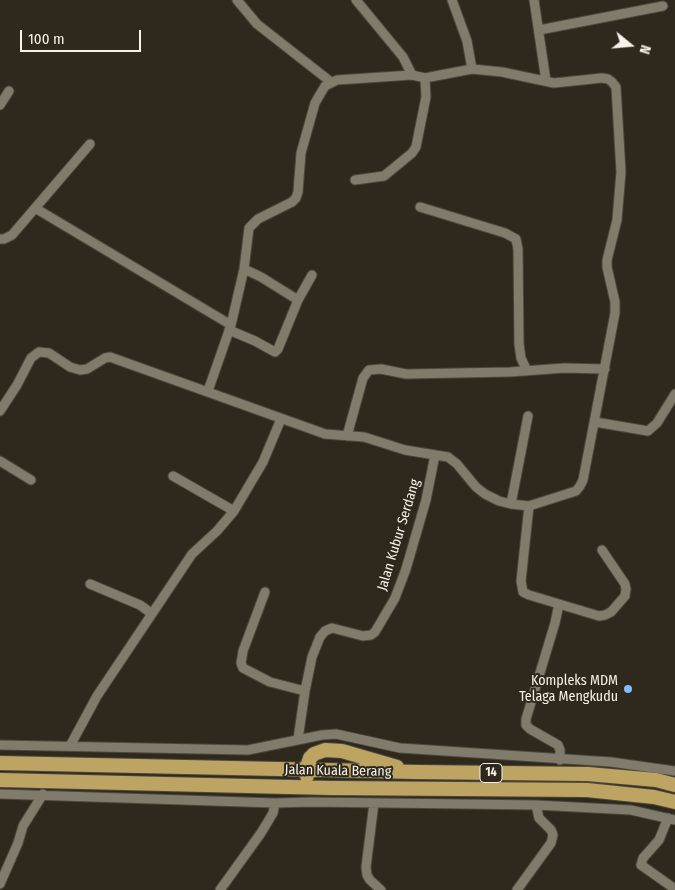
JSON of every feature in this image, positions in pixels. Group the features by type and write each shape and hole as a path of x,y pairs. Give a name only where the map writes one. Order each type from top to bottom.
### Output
{"highway":[{"path":"331,788 313,783 307,777 306,770 310,758 320,751 342,751 417,772"},
{"name":"Jalan Kuala Berang","path":"0,763 417,772 588,768 675,785"},
{"name":"Jalan Kuala Berang","path":"0,780 331,788 587,790 654,797 675,802"}],"street":[{"path":"237,0 257,24 331,82"},
{"path":"356,0 403,57 412,75"},
{"path":"452,0 468,41 472,69"},
{"path":"534,0 546,81"},
{"path":"539,30 663,6"},
{"path":"0,411 17,386 32,358 39,352 49,354 70,367 80,370 91,367 105,358 116,358 325,434 364,437 405,450 448,456 470,480 486,494 499,501 529,506 576,491 580,486 595,422 615,313 615,302 607,260 617,220 621,172 616,87 608,79 602,78 559,83 502,72 472,69 425,78 412,75 331,82 321,90 313,110 301,153 296,198 251,224 246,239 244,269 230,328 208,391"},
{"path":"355,180 384,176 416,147 426,97 425,78"},
{"path":"0,105 9,91"},
{"path":"0,239 12,235 90,144"},
{"path":"420,207 506,233 516,239 518,243 519,344 521,358 527,370"},
{"path":"35,208 230,328 275,352 298,300 312,275"},
{"path":"244,269 261,277 298,300"},
{"path":"347,436 363,378 369,370 406,374 564,368 605,369"},
{"path":"595,422 648,431 657,423 675,394"},
{"path":"511,504 528,416"},
{"path":"70,746 97,696 192,554 217,531 234,511 263,462 281,419"},
{"name":"Jalan Kubur Serdang","path":"298,739 305,691 316,647 325,630 332,628 363,636 371,635 375,632 390,606 399,587 411,552 426,500 435,454"},
{"path":"0,462 31,480"},
{"path":"174,476 234,511"},
{"path":"529,506 521,588 523,592 598,616 611,612 625,596 626,589 625,584 602,550"},
{"path":"90,584 140,606 151,613"},
{"path":"265,592 243,651 241,663 243,668 270,682 305,691"},
{"path":"559,604 526,725 558,745 560,760"},
{"path":"0,745 248,750 269,747 322,734 336,734 400,748 560,760 588,768 610,762 675,771"},
{"path":"342,751 344,736"},
{"path":"28,763 29,745"},
{"path":"202,785 202,801"},
{"path":"0,794 275,803 536,806 631,810 672,819 659,840 642,858 642,865 675,889"},
{"path":"0,884 18,843 23,826 43,794"},
{"path":"220,890 261,833 273,813 275,803"},
{"path":"374,803 366,867 370,880 381,890"},
{"path":"517,890 551,843 553,835 551,830 539,818 536,806"}],"place":[{"name":"Kompleks MDM Telaga Mengkudu","path":"628,689"}]}
